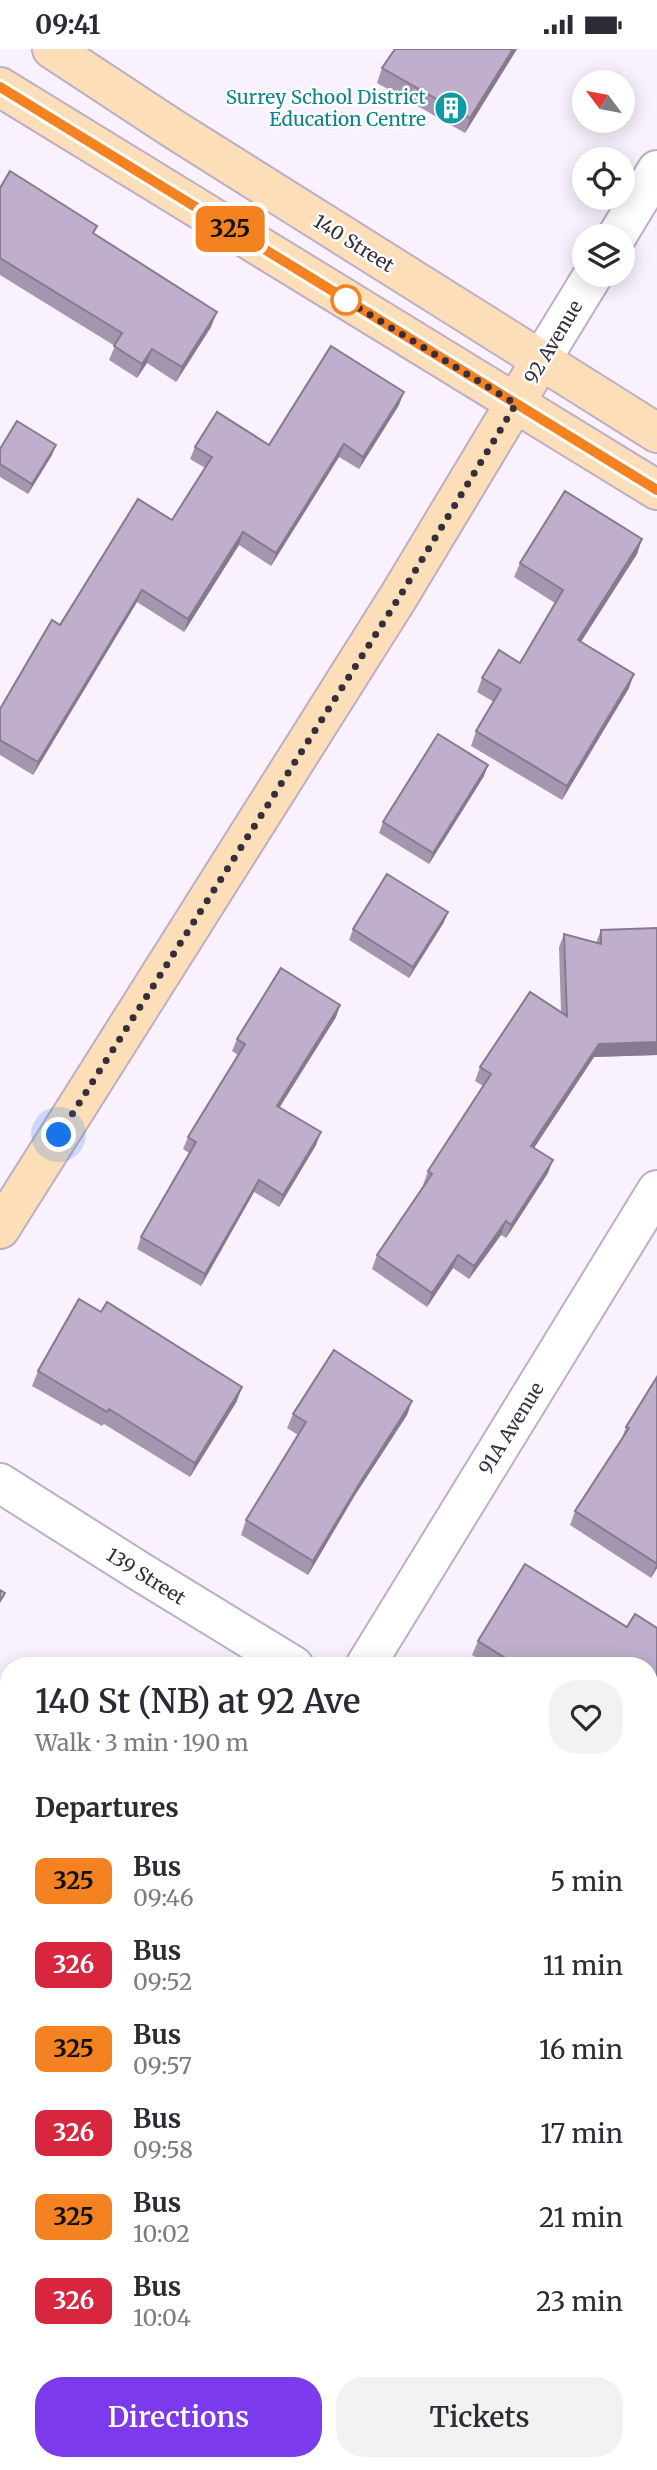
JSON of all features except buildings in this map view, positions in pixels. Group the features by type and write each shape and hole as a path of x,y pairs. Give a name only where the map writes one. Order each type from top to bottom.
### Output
{"main road":[{"name":"140 Street","path":"52,49 657,433"},
{"path":"0,87 657,490"},
{"name":"92 Avenue","path":"0,1229 400,596 541,361"}],"street":[{"path":"624,224 657,170"},
{"name":"92 Avenue","path":"541,361 586,287"},
{"name":"91A Avenue","path":"371,1657 657,1190"},
{"name":"139 Street","path":"0,1483 279,1657"}],"bus line":[{"name":"325","path":"0,87 657,490"}],"place":[{"name":"Surrey School District Education Centre","path":"451,108"}],"route":[{"path":"59,1135 400,596 516,404 346,300"}]}
